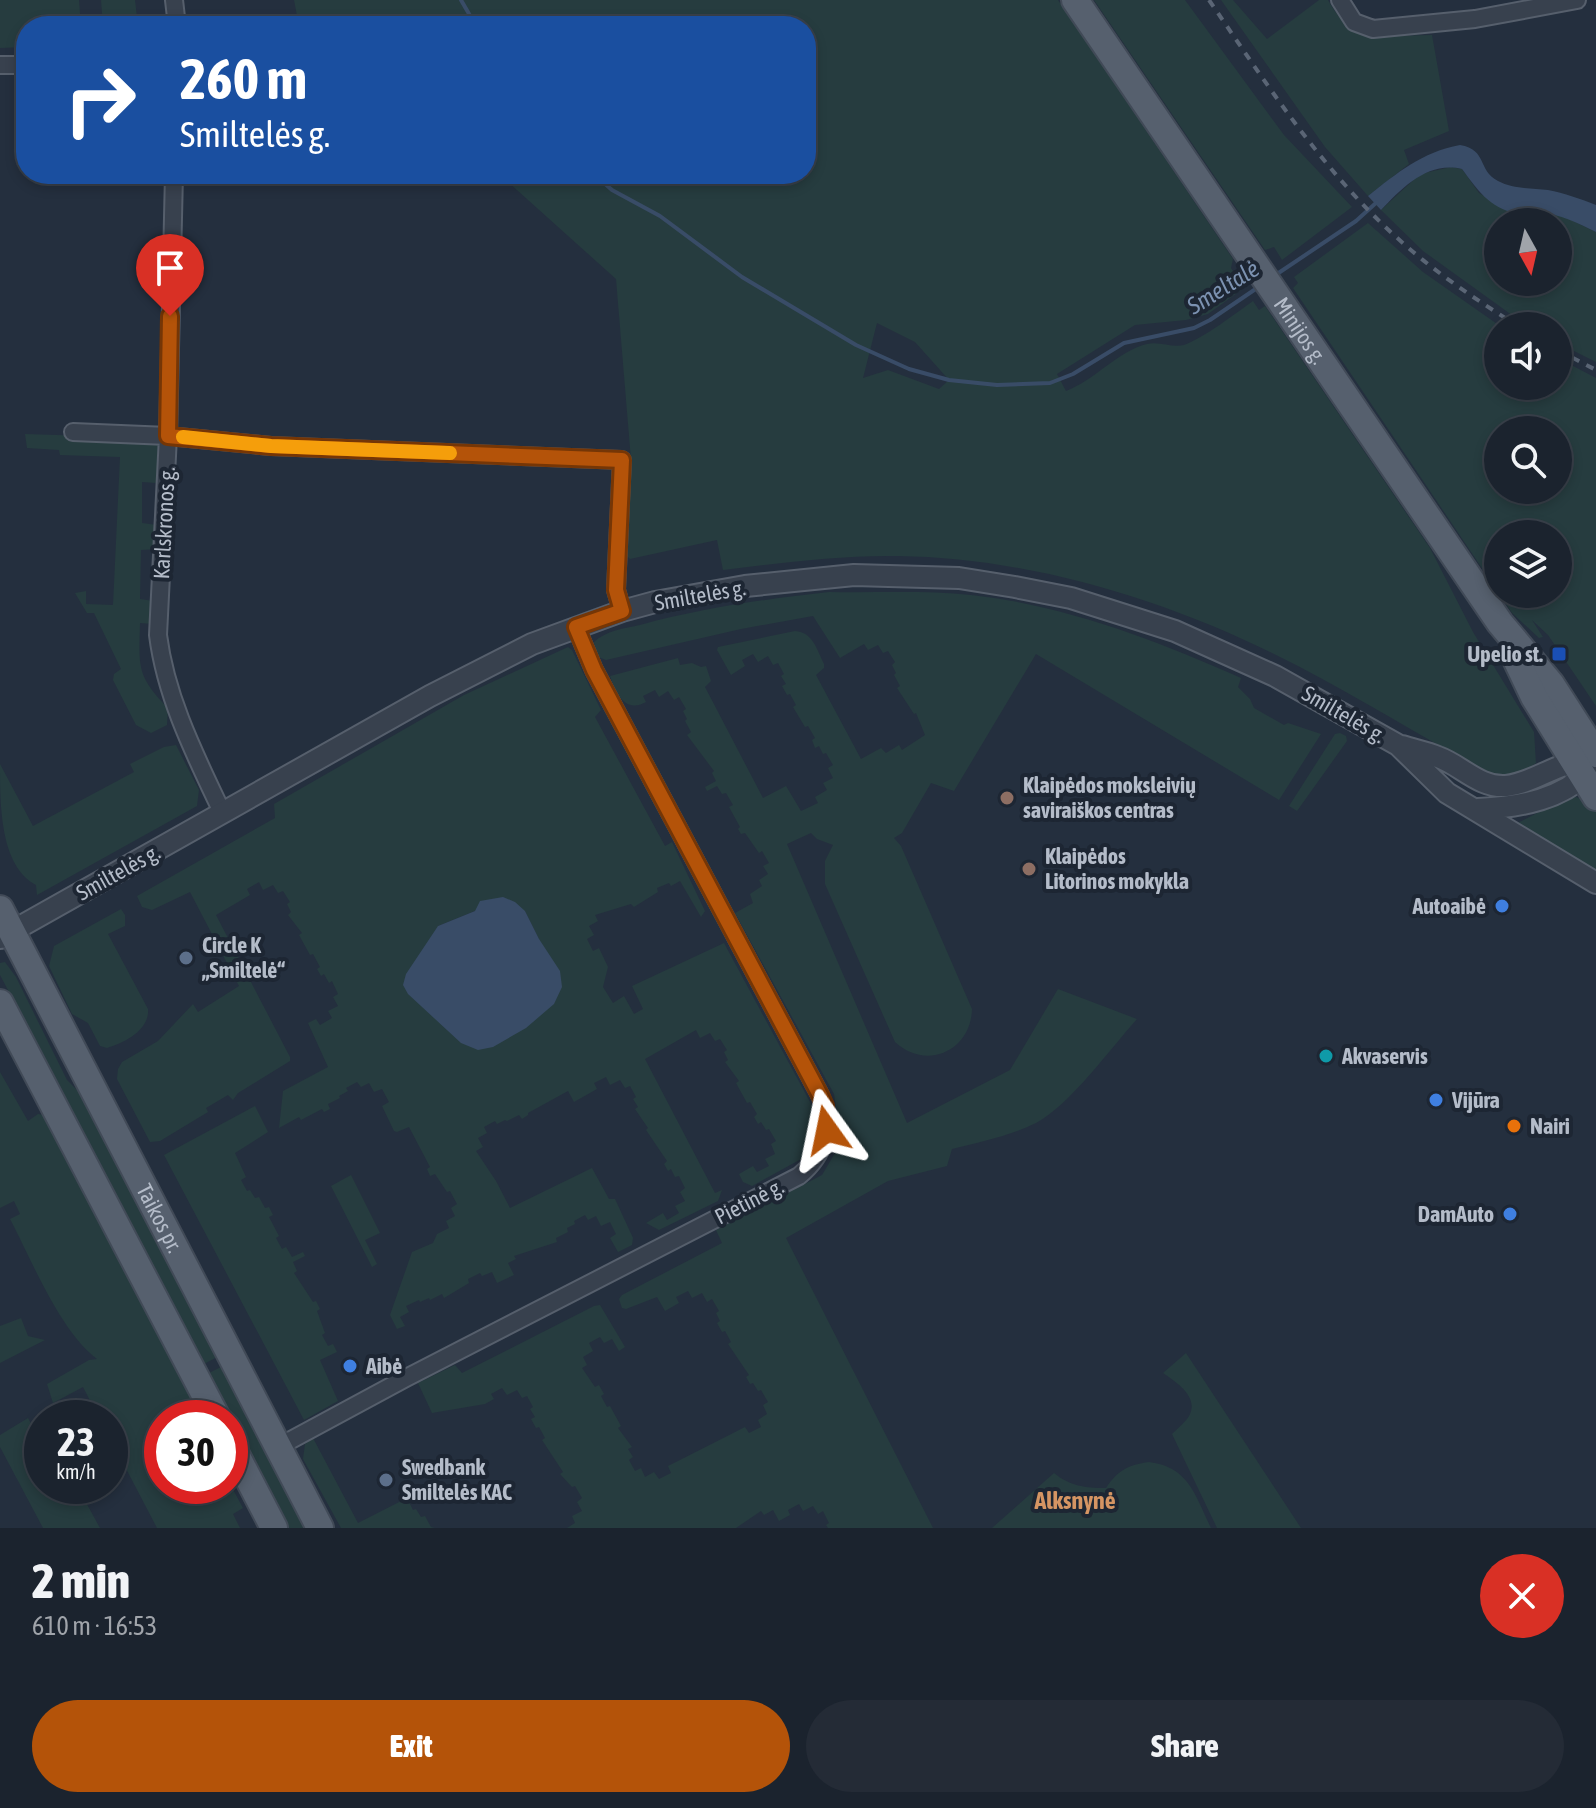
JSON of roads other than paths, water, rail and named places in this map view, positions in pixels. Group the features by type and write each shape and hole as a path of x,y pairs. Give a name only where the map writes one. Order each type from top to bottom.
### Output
{"main road":[{"name":"Minijos g.","path":"1075,0 1500,623 1534,697 1590,769"},
{"name":"Taikos pr.","path":"4,926 320,1528"},
{"name":"Taikos pr.","path":"0,1003 208,1400"},
{"path":"248,1478 274,1528"}],"street":[{"path":"1340,0 1354,22 1373,29 1475,19 1577,0"},
{"name":"Karlskronos g.","path":"174,184 168,436 158,635 174,707 222,812"},
{"path":"73,432 168,436 271,446 622,460 616,590 622,611"},
{"name":"Smiltelės g.","path":"4,926 222,812 486,666 576,627 622,611 715,590 854,575 945,577 1071,598 1175,631 1275,676 1398,745"},
{"name":"Pietinė g.","path":"278,1447 420,1370 799,1176 820,1154 827,1130 825,1106 820,1095 594,670 576,627"},
{"path":"1398,745 1439,757 1488,784 1501,786 1590,769"},
{"path":"1398,745 1447,793 1596,883"},
{"path":"1478,809 1533,804 1590,769"}],"water":[{"path":"1460,145 1475,151 1491,176 1504,184 1554,191 1596,205 1596,232 1572,221 1572,208 1501,208 1484,197 1462,169 1427,172 1407,185 1381,210 1368,196 1422,158"},
{"path":"503,897 525,911 560,971 562,987 554,1004 526,1028 493,1047 478,1050 461,1043 408,994 403,985 406,974 438,926 475,911 480,901"}],"waterway":[{"name":"Smeltalė","path":"461,0 470,16"},
{"name":"Smeltalė","path":"605,184 660,216 742,277 856,345 909,369 949,380 997,385 1050,383 1073,374 1124,343 1194,328 1260,286"},
{"name":"Smeltalė","path":"1274,276 1356,221 1377,202"}],"railway":[{"path":"1209,0 1299,128 1348,189 1404,244 1497,312"},
{"path":"1572,357 1596,370"}],"place":[{"name":"Upelio st.","path":"1559,654"},
{"name":"Klaipėdos moksleivių saviraiškos centras","path":"1007,798"},
{"name":"Klaipėdos Litorinos mokykla","path":"1029,869"},
{"name":"Autoaibė","path":"1502,906"},
{"name":"Circle K „Smiltelė“","path":"186,958"},
{"name":"Akvaservis","path":"1326,1056"},
{"name":"Vijūra","path":"1436,1100"},
{"name":"Nairi","path":"1514,1126"},
{"name":"DamAuto","path":"1510,1214"},
{"name":"Aibė","path":"350,1366"},
{"name":"Swedbank Smiltelės KAC","path":"386,1480"}],"district":[{"name":"Alksnynė","path":"1075,1500"}]}
